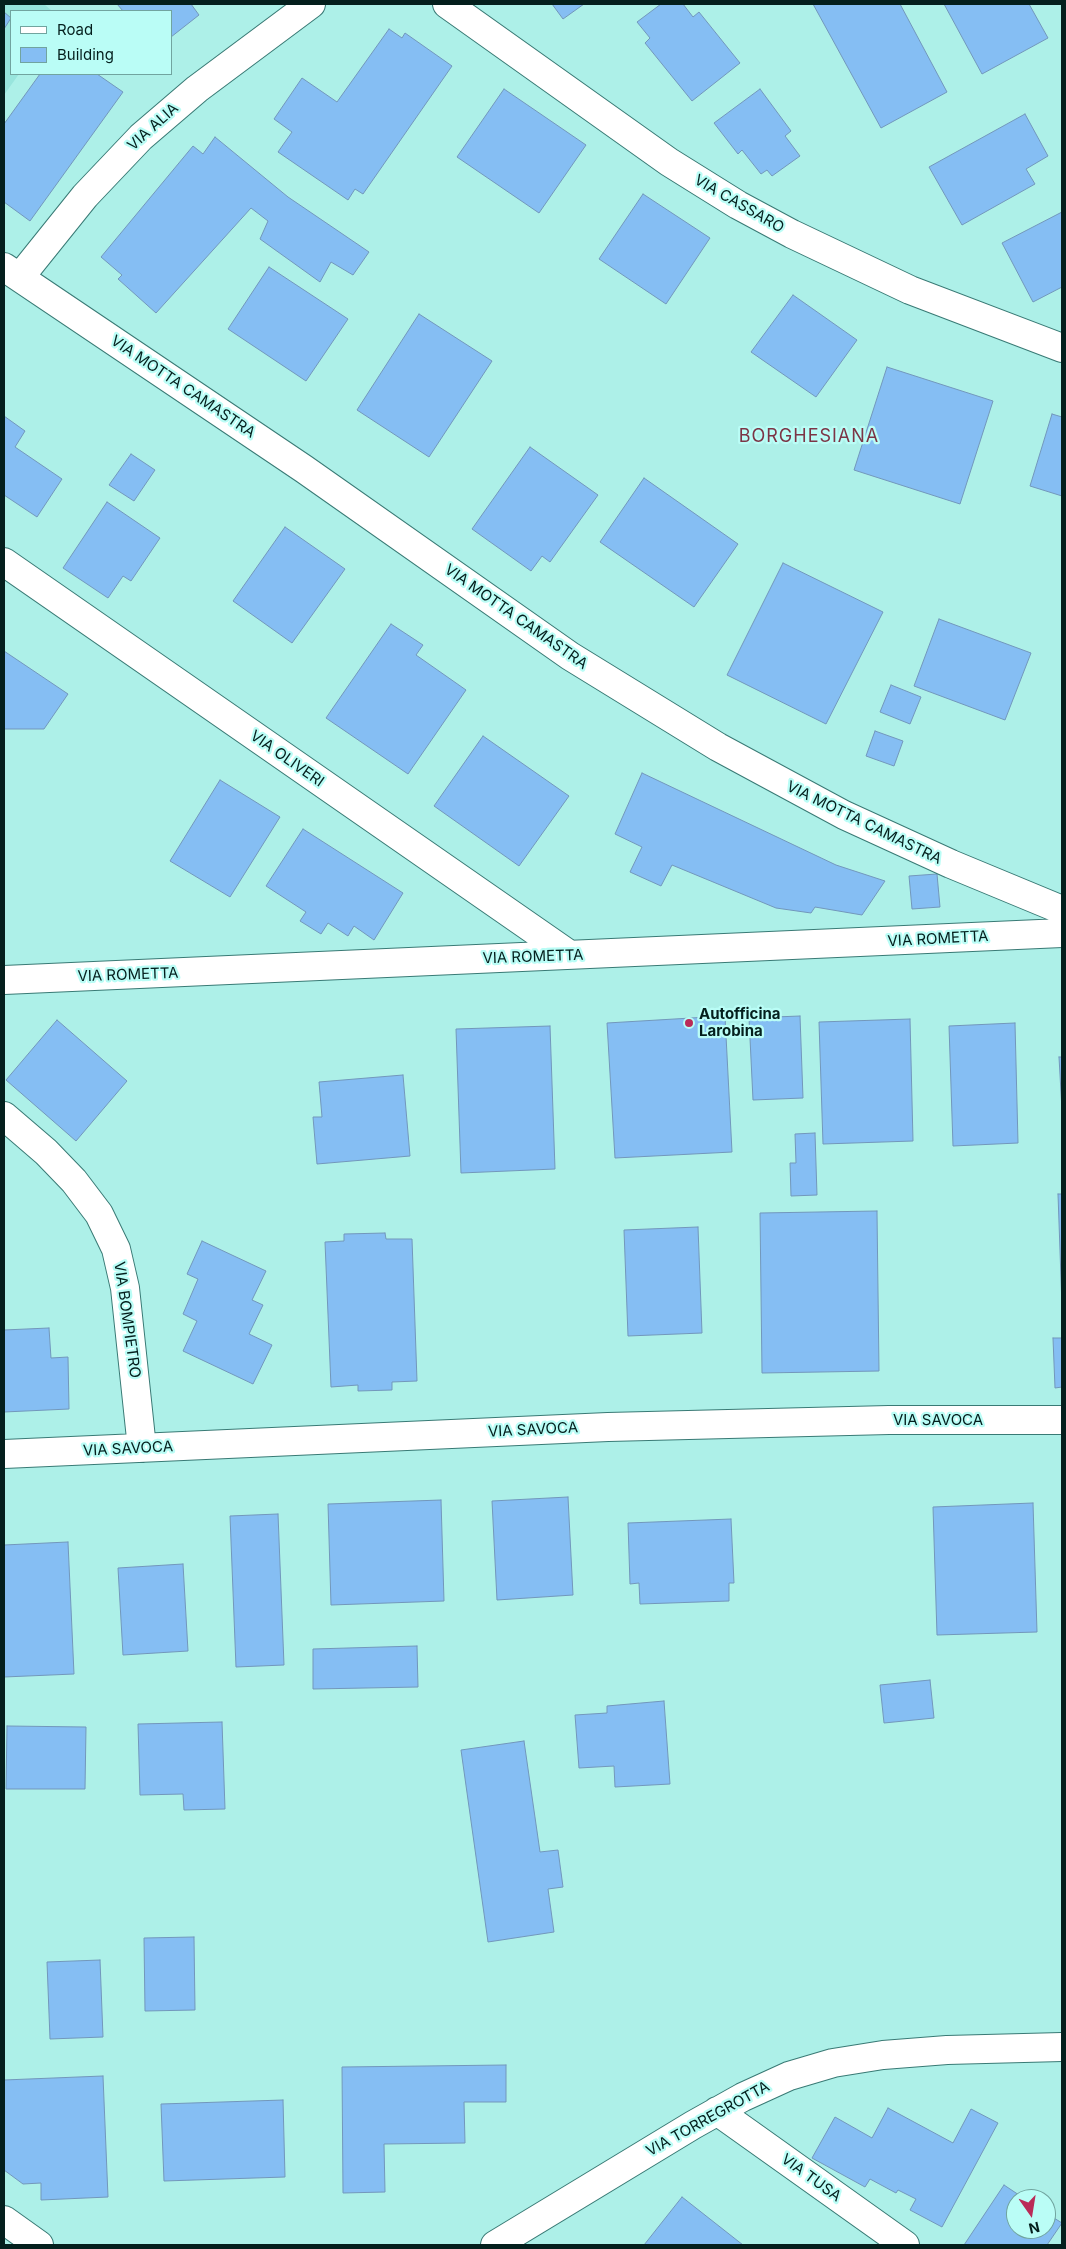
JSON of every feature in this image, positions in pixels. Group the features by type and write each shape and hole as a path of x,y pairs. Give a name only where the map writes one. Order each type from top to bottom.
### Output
{"street":[{"name":"VIA ALIA","path":"12,272 141,137 197,89 311,4"},
{"name":"VIA CASSARO","path":"447,4 669,162 738,205 792,234 910,290 1062,348"},
{"name":"VIA MOTTA CAMASTRA","path":"12,272 304,469 570,656 711,743 844,816 951,864 1062,910"},
{"name":"VIA OLIVERI","path":"4,562 570,955"},
{"name":"VIA ROMETTA","path":"4,980 1062,933"},
{"name":"VIA BOMPIETRO","path":"4,1116 46,1152 74,1181 99,1214 116,1249 125,1288 142,1448"},
{"name":"VIA SAVOCA","path":"4,1454 648,1426 889,1420 1062,1420"},
{"name":"VIA TORREGROTTA","path":"495,2245 717,2111 790,2076 856,2058 947,2050 1062,2047"},
{"name":"VIA TUSA","path":"717,2111 905,2245"},
{"path":"4,2220 39,2245"}],"shaded area":[{"path":"4,4 44,4 51,10 10,10 10,75 18,75 4,95"}],"building":[{"path":"117,4 191,4 199,15 172,36 172,10 122,10"},
{"path":"552,4 584,4 563,19"},
{"path":"661,4 683,4 693,17 699,12 740,63 692,101 645,43 650,38 637,22"},
{"path":"813,4 900,4 947,92 881,128"},
{"path":"944,4 1029,4 1048,38 982,74"},
{"path":"4,12 10,17 10,20 4,29"},
{"path":"389,29 402,38 405,33 452,66 363,194 355,189 348,200 278,152 292,132 274,119 302,78 337,102"},
{"path":"39,75 98,75 123,92 30,221 4,202 4,124"},
{"path":"504,89 586,145 539,213 457,157"},
{"path":"760,89 791,131 785,136 800,156 772,176 767,170 761,174 742,150 738,154 714,123"},
{"path":"1025,114 1048,156 1026,169 1035,184 962,225 929,167"},
{"path":"215,137 288,197 369,252 353,275 331,262 320,282 260,239 268,221 251,208 156,313 118,279 122,275 101,257 193,146 203,154"},
{"path":"643,194 710,238 666,304 599,259"},
{"path":"1062,212 1062,287 1033,302 1002,243"},
{"path":"269,267 348,319 306,381 228,329"},
{"path":"793,295 857,340 816,397 751,352"},
{"path":"419,314 492,361 429,457 357,410"},
{"path":"887,367 993,401 960,504 854,470"},
{"path":"1052,414 1062,417 1062,496 1030,486"},
{"path":"4,416 25,431 15,447 62,479 37,517 4,495"},
{"path":"530,447 598,495 550,562 542,556 531,571 472,529"},
{"path":"131,454 155,470 134,501 109,485"},
{"path":"644,478 738,544 694,607 600,542"},
{"path":"107,502 160,538 131,581 123,576 108,598 63,568"},
{"path":"285,527 345,569 292,643 233,601"},
{"path":"783,563 883,612 826,724 727,675"},
{"path":"939,619 1031,653 1005,720 914,686"},
{"path":"391,624 423,645 416,655 466,690 408,774 326,718"},
{"path":"4,651 68,694 44,729 4,729"},
{"path":"891,685 921,697 910,724 880,712"},
{"path":"875,731 903,741 894,766 866,756"},
{"path":"483,736 569,796 519,866 434,806"},
{"path":"642,773 836,865 885,881 862,915 815,907 811,913 776,908 672,865 661,886 630,872 642,847 615,834"},
{"path":"220,780 280,817 230,897 170,861"},
{"path":"303,829 403,893 374,940 354,926 348,936 328,923 321,934 300,921 306,912 266,886"},
{"path":"937,874 940,907 912,909 909,876"},
{"path":"725,1016 732,1152 615,1158 607,1023"},
{"path":"800,1016 803,1098 753,1100 749,1018"},
{"path":"910,1019 913,1141 823,1144 819,1022"},
{"path":"57,1020 127,1081 76,1141 6,1080"},
{"path":"1015,1023 1018,1143 953,1146 949,1026"},
{"path":"550,1026 555,1169 461,1173 456,1029"},
{"path":"1059,1057 1062,1057 1062,1110"},
{"path":"403,1075 410,1156 317,1164 313,1117 322,1117 319,1082"},
{"path":"815,1133 817,1195 791,1196 790,1163 796,1163 795,1134"},
{"path":"1058,1194 1062,1194 1062,1307"},
{"path":"877,1211 879,1371 762,1373 760,1213"},
{"path":"698,1227 702,1333 628,1336 624,1230"},
{"path":"385,1233 386,1239 412,1239 417,1381 392,1382 392,1390 358,1391 358,1385 331,1387 325,1242 344,1241 344,1234"},
{"path":"202,1241 266,1271 252,1300 263,1305 249,1334 272,1345 253,1384 183,1351 197,1321 183,1314 198,1279 187,1274"},
{"path":"49,1328 51,1358 68,1357 69,1409 4,1412 4,1330"},
{"path":"1053,1338 1062,1338 1062,1387 1055,1388"},
{"path":"568,1497 573,1595 497,1600 492,1501"},
{"path":"441,1500 444,1601 331,1605 328,1504"},
{"path":"1033,1503 1037,1632 937,1635 933,1507"},
{"path":"278,1514 284,1665 236,1667 230,1516"},
{"path":"731,1519 734,1583 729,1583 729,1601 640,1604 639,1583 630,1584 628,1523"},
{"path":"68,1542 74,1674 4,1677 4,1545"},
{"path":"183,1564 188,1651 123,1655 118,1568"},
{"path":"417,1646 418,1687 313,1689 313,1649"},
{"path":"930,1680 934,1718 884,1723 880,1685"},
{"path":"664,1701 670,1784 615,1787 614,1766 579,1768 575,1715 607,1713 607,1706"},
{"path":"222,1722 225,1809 184,1810 183,1794 140,1795 138,1724"},
{"path":"7,1726 86,1727 85,1789 6,1789"},
{"path":"524,1741 540,1852 558,1850 563,1887 548,1889 554,1932 488,1942 461,1750"},
{"path":"194,1937 195,2010 145,2011 144,1938"},
{"path":"100,1960 103,2037 50,2039 47,1962"},
{"path":"506,2065 506,2102 464,2102 465,2143 384,2144 385,2192 343,2193 342,2067"},
{"path":"103,2076 108,2197 41,2200 41,2183 23,2184 4,2170 4,2080"},
{"path":"283,2100 285,2177 164,2181 161,2104"},
{"path":"888,2108 953,2143 971,2109 998,2123 942,2227 910,2210 916,2199 898,2190 896,2193 870,2179 865,2187 812,2158 835,2117 872,2138"},
{"path":"1004,2185 1010,2189 1006,2189 1006,2239 1051,2239 1047,2245 964,2245"},
{"path":"682,2197 743,2245 644,2245"},
{"path":"1056,2219 1062,2223 1056,2232"}],"place":[{"name":"Autofficina Larobina","path":"689,1023"}],"district":[{"name":"BORGHESIANA","path":"809,437"}]}
